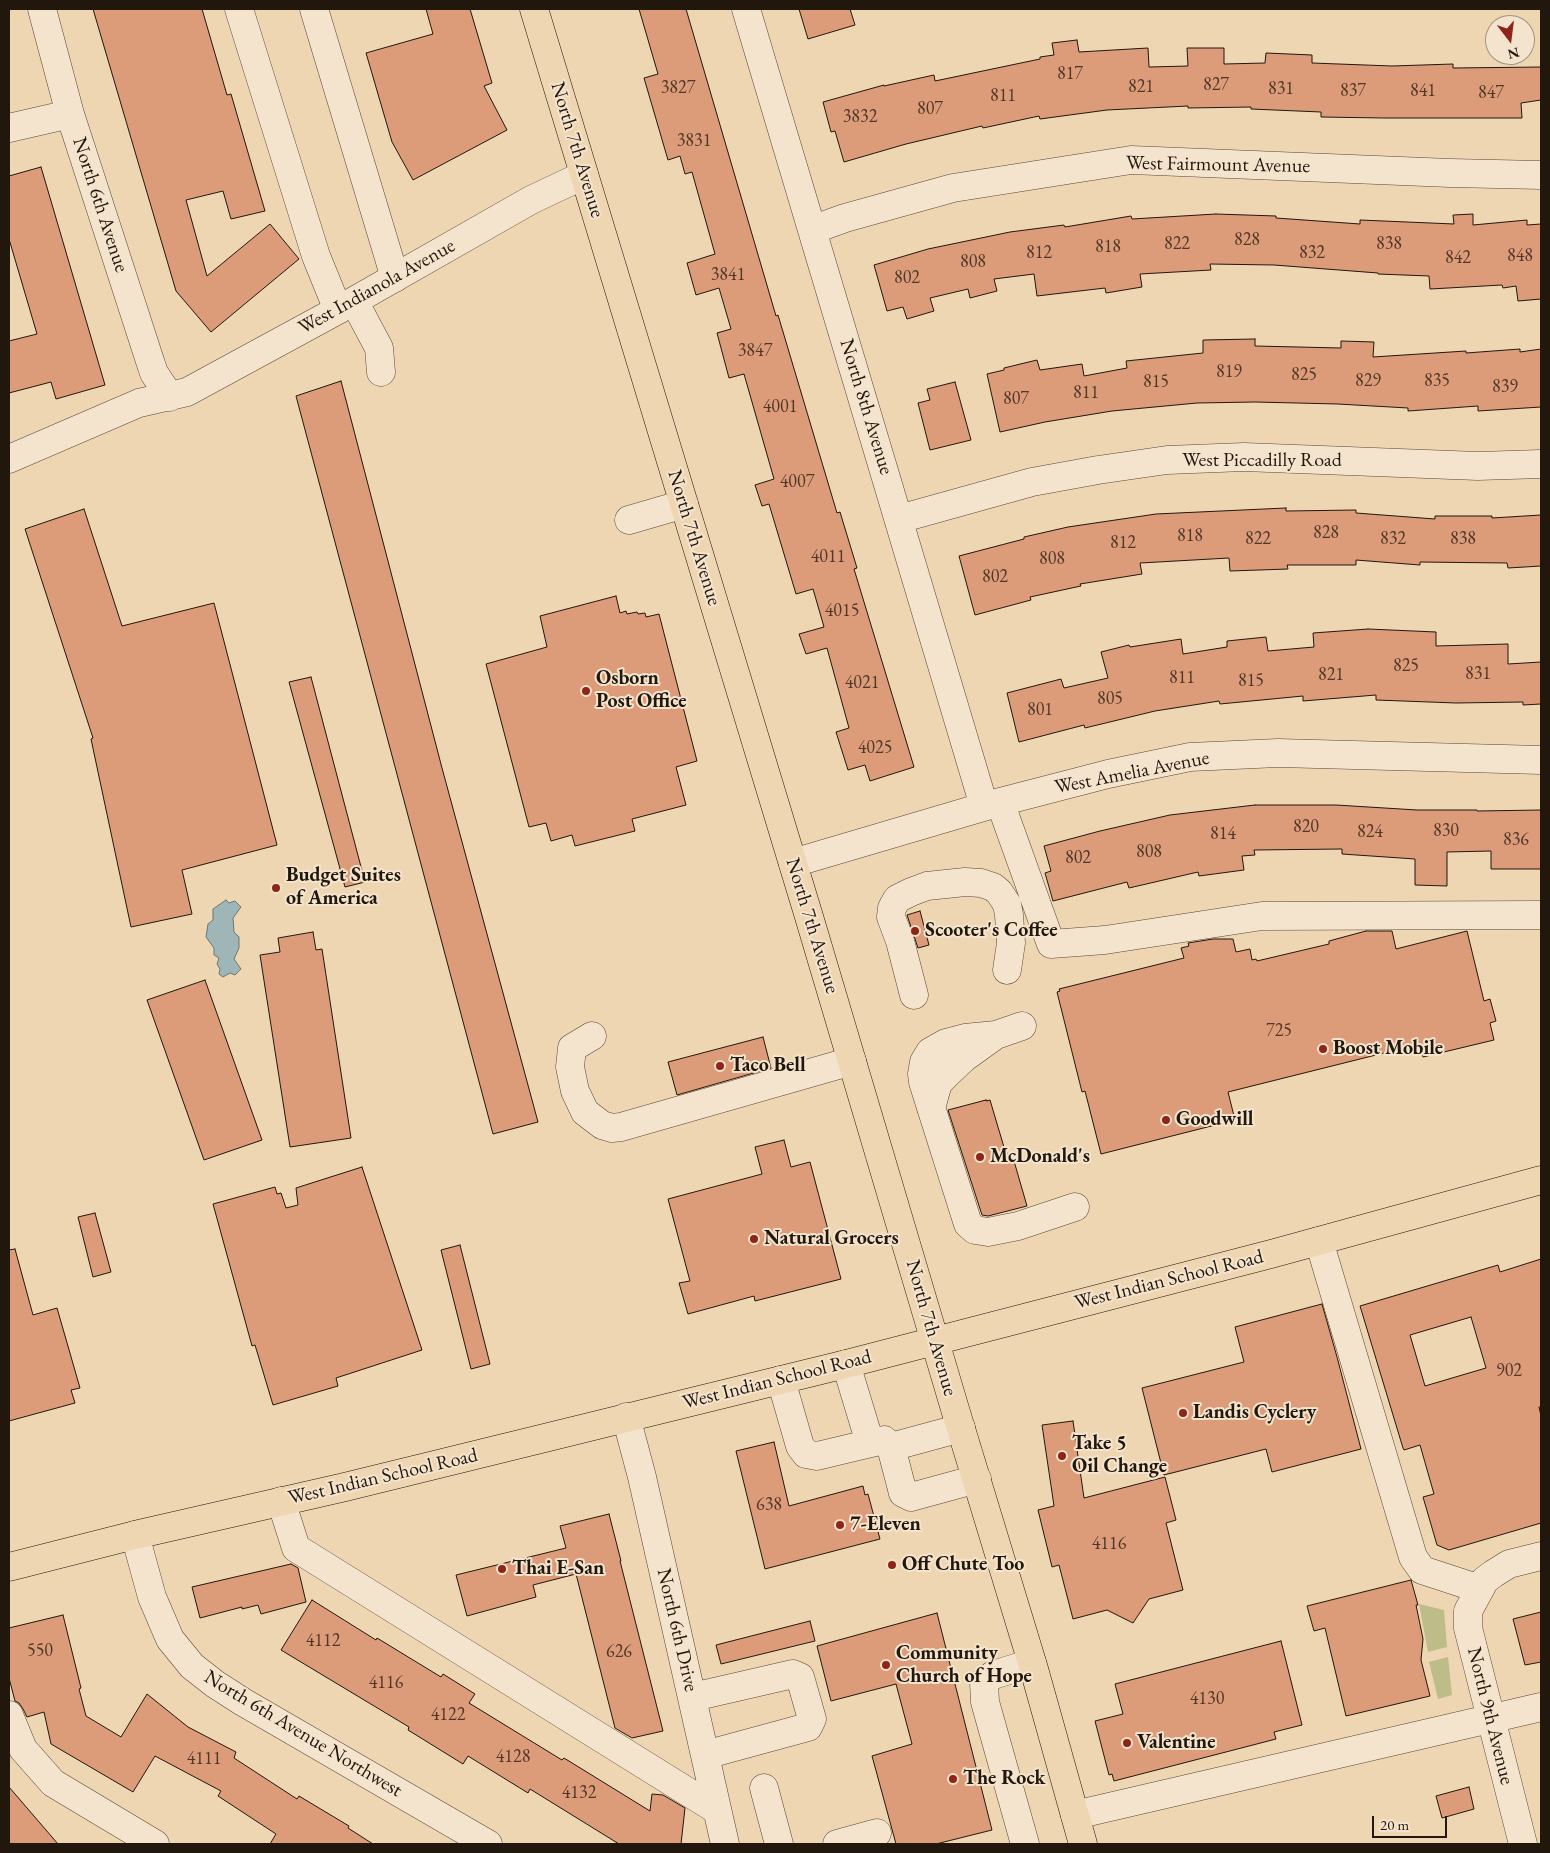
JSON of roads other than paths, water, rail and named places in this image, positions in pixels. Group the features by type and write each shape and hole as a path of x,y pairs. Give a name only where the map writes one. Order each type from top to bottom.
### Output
{"main road":[{"name":"North 7th Avenue","path":"534,9 793,863 960,1428 1032,1663 1083,1844"},
{"name":"West Indian School Road","path":"9,1567 846,1364 1319,1241 1541,1180"}],"street":[{"name":"North 6th Avenue","path":"42,9 70,114 149,358 154,373 170,397"},
{"path":"239,9 316,256 346,305 379,348 381,372"},
{"path":"314,9 395,278"},
{"name":"North 8th Avenue","path":"746,9 899,519 992,804 1051,944 1105,940 1262,916 1541,915"},
{"path":"9,128 70,114"},
{"name":"West Fairmount Avenue","path":"812,230 845,218 953,188 1131,160 1541,175"},
{"name":"West Indianola Avenue","path":"9,459 139,403 188,392 532,200 584,175"},
{"name":"West Piccadilly Road","path":"899,519 1032,482 1167,460 1244,457 1478,466 1541,464"},
{"path":"629,520 684,504"},
{"name":"West Amelia Avenue","path":"793,863 992,804 1108,774 1190,757 1278,753 1541,760"},
{"path":"914,995 900,941 891,917 892,908 897,899 928,886 965,882 981,883 993,887 999,892 1007,904 1009,915 1011,943 1007,970"},
{"path":"1022,1026 996,1035 965,1038 946,1043 930,1052 924,1062 922,1074 968,1224 975,1230 988,1232 1011,1227 1075,1207"},
{"path":"592,1036 572,1048 570,1067 575,1091 584,1112 592,1119 612,1128 852,1061"},
{"path":"1319,1241 1413,1557 1422,1570 1480,1589"},
{"path":"846,1364 903,1493 911,1497 977,1479"},
{"path":"782,1380 800,1446 806,1454 816,1456 881,1445 960,1428"},
{"name":"North 6th Drive","path":"626,1417 642,1476 725,1844"},
{"path":"281,1501 296,1548 717,1810"},
{"name":"North 6th Avenue Northwest","path":"135,1535 152,1598 170,1638 192,1666 243,1702 488,1844"},
{"name":"North 9th Avenue","path":"1523,1844 1491,1720 1468,1620 1468,1611 1485,1580 1509,1564 1541,1556"},
{"path":"1025,1844 985,1702 984,1682 993,1675 1032,1663"},
{"path":"693,1697 793,1674 800,1678 812,1719 808,1728 706,1755"},
{"path":"1075,1815 1541,1707"},
{"path":"9,1714 23,1749 53,1783 155,1844"},
{"path":"764,1788 779,1844"},
{"path":"837,1844 877,1833"}],"water":[{"path":"226,900 229,903 235,901 241,907 233,918 234,932 239,937 239,948 234,959 241,969 235,975 230,973 223,977 219,974 220,969 217,964 219,958 214,955 214,948 206,937 208,924 213,920 213,909"}],"place":[{"name":"Osborn Post Office","path":"586,691"},
{"name":"Budget Suites of America","path":"276,888"},
{"name":"Scooter's Coffee","path":"915,931"},
{"name":"Boost Mobile","path":"1323,1049"},
{"name":"Taco Bell","path":"720,1066"},
{"name":"Goodwill","path":"1166,1120"},
{"name":"McDonald's","path":"980,1157"},
{"name":"Natural Grocers","path":"754,1239"},
{"name":"Landis Cyclery","path":"1183,1413"},
{"name":"Take 5 Oil Change","path":"1062,1456"},
{"name":"7-Eleven","path":"840,1525"},
{"name":"Off Chute Too","path":"892,1565"},
{"name":"Thai E-San","path":"502,1569"},
{"name":"Community Church of Hope","path":"886,1665"},
{"name":"Valentine","path":"1127,1743"},
{"name":"The Rock","path":"953,1779"}]}
